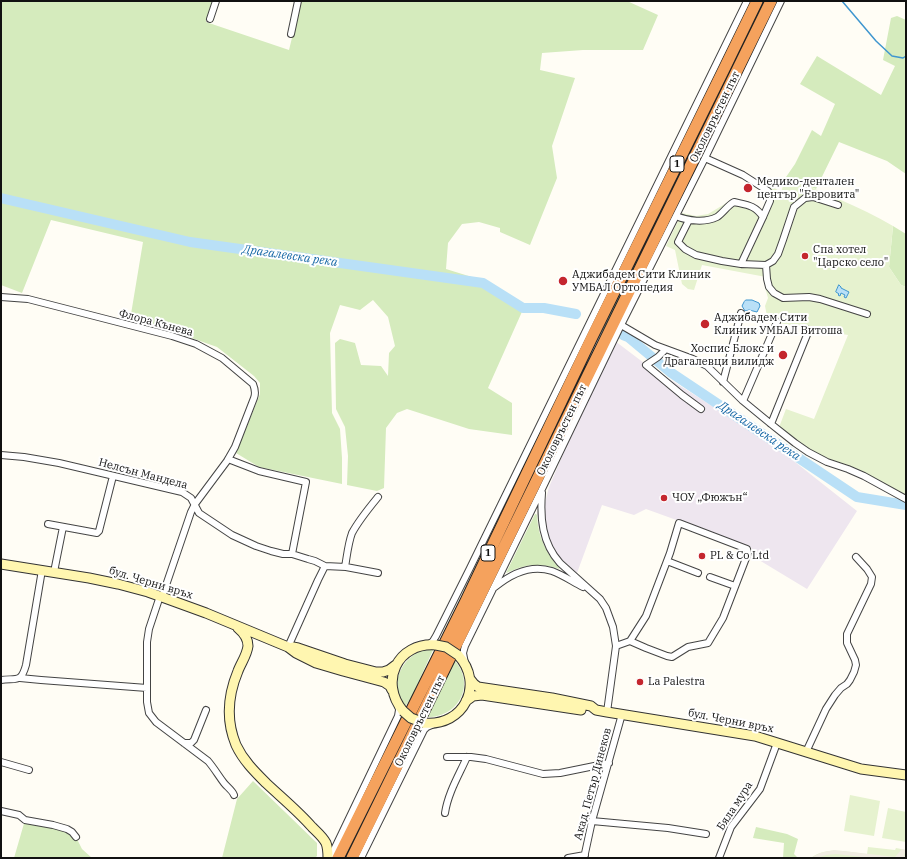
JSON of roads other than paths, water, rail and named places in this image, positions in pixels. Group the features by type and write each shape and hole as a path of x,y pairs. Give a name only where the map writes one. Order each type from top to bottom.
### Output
{"highway":[{"name":"Околовръстен път","path":"338,858 463,608 591,339 756,1"},
{"name":"Околовръстен път","path":"352,858 771,1"},
{"path":"621,325 636,276"},
{"path":"567,371 591,339"},
{"path":"550,424 558,388"},
{"path":"561,433 584,400"}],"main road":[{"name":"бул. Черни връх","path":"1,564 118,584 161,596 288,647 296,653 323,665 384,682 390,686 392,690"},
{"path":"234,625 245,635 248,644 247,651 234,681 230,701 229,714 231,729 236,746 251,768 305,819 325,842 328,849 329,858"},
{"path":"432,645 446,648 458,655 465,664 470,679 470,689 462,708 454,716 436,723 424,722 411,718 400,708 392,690 392,676 401,658 410,650 419,646 432,645"},
{"name":"бул. Черни връх","path":"288,647 298,648 345,664 376,672 384,672 397,664"},
{"name":"бул. Черни връх","path":"470,679 478,686 552,698 590,706 596,710 755,736 861,769 906,775"},
{"name":"бул. Черни връх","path":"466,701 473,696 482,695 589,712 596,710"}],"street":[{"path":"210,18 216,1"},
{"path":"291,34 298,1"},
{"name":"Околовръстен път","path":"432,645 747,1"},
{"name":"Околовръстен път","path":"465,664 463,656 464,649 492,590 781,1"},
{"path":"705,158 743,175 768,191 770,201 741,264"},
{"path":"689,220 678,242 685,249 696,254 722,261 741,264 766,265 773,261 778,254 794,207 805,198 813,197 838,205"},
{"path":"676,216 689,220 709,220 717,217 731,203 734,202 753,206 759,210 763,217"},
{"path":"766,265 769,287 774,293 783,298 820,299 867,314"},
{"name":"Флора Кънева","path":"1,297 28,299 172,336 196,344 210,350 222,358 252,384 255,391 254,398 235,447 195,504 151,621 148,636 147,688 148,708 152,718 208,761 234,795"},
{"path":"723,382 741,314"},
{"path":"743,401 777,322"},
{"path":"621,325 665,350 693,359 707,366 743,401 795,443 827,462 864,476 906,499"},
{"path":"770,424 809,330"},
{"path":"665,350 646,365 682,395 702,409"},
{"name":"Нелсън Мандела","path":"1,455 36,458 80,467 182,492 191,498 199,513 242,540 271,551 283,554 292,554 308,560 318,561 325,566 345,567 378,573"},
{"path":"228,458 259,472 306,482 292,554"},
{"path":"48,524 97,533 99,531 113,476"},
{"path":"542,489 542,523 545,539 548,545 560,563 600,600 606,608 613,627 616,646 607,712"},
{"path":"345,567 352,534 378,497"},
{"path":"616,646 630,641 646,616 667,561 679,523 747,549 748,553 723,618 710,641 705,644 684,648 672,657 630,641"},
{"path":"54,572 64,527"},
{"path":"806,752 826,709 835,694 850,680 856,665 856,660 848,643 847,634 871,584 872,577 856,557"},
{"path":"667,561 698,573"},
{"path":"288,647 325,566"},
{"path":"492,590 515,573 542,569 553,572 591,592"},
{"path":"20,678 24,673 26,665 42,570"},
{"path":"710,577 735,586"},
{"path":"1,680 15,680 20,678 147,688"},
{"name":"Околовръстен път","path":"329,858 398,716 400,708"},
{"path":"184,743 191,743 194,740 206,710"},
{"name":"Акад. Петър Динеков","path":"584,856 592,821 622,714"},
{"name":"Околовръстен път","path":"361,858 424,730 436,723"},
{"name":"Бяла мура","path":"719,858 731,827 760,789 777,743"},
{"path":"447,757 486,759 543,774 560,773 609,763"},
{"path":"445,813 446,804 450,793 467,757"},
{"path":"1,762 29,770"},
{"path":"1,811 18,815 25,820 68,829 76,837"},
{"path":"592,821 668,828 706,834"},
{"path":"568,858 584,856"}],"water":[{"path":"839,285 841,288 849,292 846,298 844,297 845,295 841,293 840,296 836,292"},
{"path":"746,300 752,300 759,303 760,306 757,312 749,310 745,311 742,306"}],"waterway":[{"path":"842,1 876,41 892,56 903,58 906,56"},
{"name":"Драгалевска река","path":"1,198 190,242 483,283 523,308 544,308 576,314"},
{"name":"Драгалевска река","path":"623,335 628,337 670,372 857,497 906,505"}],"place":[{"name":"Медико-дентален център \"Евровита\"","path":"748,188"},
{"name":"Спа хотел \"Царско село\"","path":"805,256"},
{"name":"Аджибадем Сити Клиник УМБАЛ Ортопедия","path":"563,281"},
{"name":"Аджибадем Сити Клиник УМБАЛ Витоша","path":"705,324"},
{"name":"Хоспис Блокс и Драгалевци вилидж","path":"783,355"},
{"name":"ЧОУ „Фюжън“","path":"664,498"},
{"name":"PL & Co Ltd","path":"702,556"},
{"name":"La Palestra","path":"640,682"}]}
